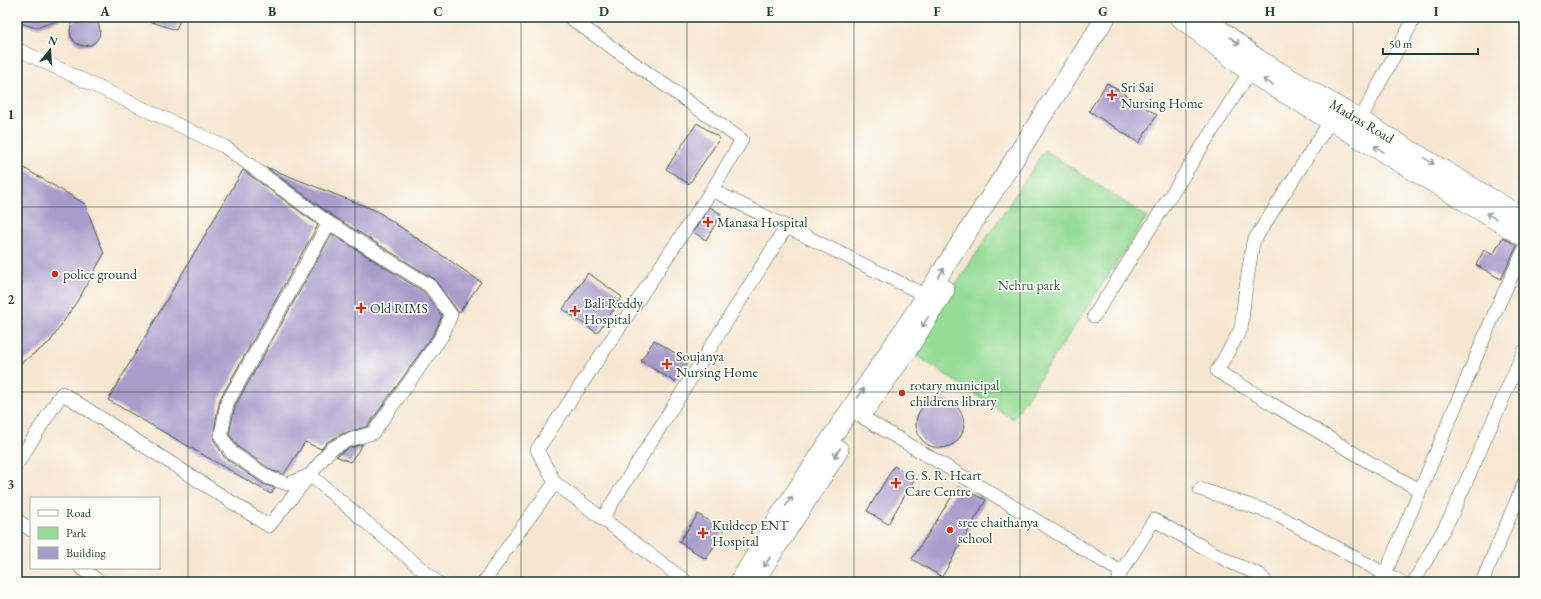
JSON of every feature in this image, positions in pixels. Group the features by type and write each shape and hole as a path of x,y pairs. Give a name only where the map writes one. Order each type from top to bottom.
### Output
{"main road":[{"path":"739,582 780,515 855,413 907,351 932,299 1106,17"},
{"path":"932,299 1119,17"},
{"path":"1179,17 1254,65 1331,120 1524,236"},
{"name":"Madras Road","path":"1204,17 1254,65 1360,120 1524,218"},
{"path":"754,582 855,413"}],"street":[{"path":"569,17 742,140 712,190 537,450 555,483 687,582"},
{"path":"1360,120 1415,17"},
{"path":"17,48 225,148 329,222 430,286 450,315 442,336 373,433 346,441 331,449 268,526 62,394 17,464"},
{"path":"1094,316 1139,248 1254,65"},
{"path":"1331,120 1253,242 1244,293 1241,329 1217,371 1374,465 1420,490"},
{"path":"712,190 932,299"},
{"path":"310,475 288,484 269,478 232,453 221,436 227,403 329,222"},
{"path":"602,519 787,226"},
{"path":"1383,578 1495,312 1524,250"},
{"path":"1414,582 1451,516 1524,351"},
{"path":"855,413 991,493 1120,577 1154,520 1230,562 1260,575 1266,582"},
{"path":"310,475 438,582"},
{"path":"484,582 516,535 555,483"},
{"path":"1482,582 1524,483"},
{"path":"1200,489 1275,514 1383,578 1402,582"},
{"path":"17,520 30,529"},
{"path":"82,569 100,582"}],"green space":[{"name":"Nehru park","path":"1045,150 1147,217 1013,419 911,352"}],"building":[{"path":"85,16 96,20 100,31 96,42 85,46 74,42 70,31 74,20"},
{"path":"17,17 62,17 62,19 39,27 33,27 17,22"},
{"path":"143,17 181,17 176,30 143,19"},
{"path":"1107,83 1157,115 1139,143 1089,111"},
{"path":"697,123 720,138 689,184 666,169"},
{"name":"police ground","path":"17,164 85,204 104,254 81,295 50,342 17,366"},
{"path":"266,167 377,211 481,282 459,313 434,279 333,216"},
{"path":"243,170 318,225 220,399 213,435 214,440 225,458 265,485 275,488 271,494 108,400"},
{"path":"710,207 721,214 706,240 693,232"},
{"path":"332,234 424,292 442,316 435,332 368,426 342,434 327,442 321,449 305,442 284,474 273,471 238,447 229,434 235,406"},
{"path":"1503,237 1517,246 1501,279 1476,265 1484,250 1493,255"},
{"path":"588,273 622,297 597,333 563,309"},
{"path":"654,340 688,361 675,382 641,361"},
{"path":"935,400 945,400 957,407 964,419 964,429 957,441 945,448 935,448 927,444 920,437 916,429 916,419 920,411 927,404"},
{"path":"363,444 350,462 336,456 349,448"},
{"path":"894,466 915,478 888,524 867,511"},
{"name":"sree chaithanya school","path":"958,487 986,500 942,577 912,559"},
{"path":"698,514 724,531 706,559 679,542"}],"place":[{"name":"Sri Sai Nursing Home","path":"1112,95"},
{"name":"Manasa Hospital","path":"708,222"},
{"name":"police ground","path":"55,274"},
{"name":"Old RIMS","path":"361,308"},
{"name":"Bali Reddy Hospital","path":"575,311"},
{"name":"Soujanya Nursing Home","path":"667,364"},
{"name":"rotary municipal childrens library","path":"902,393"},
{"name":"G. S. R. Heart Care Centre","path":"896,483"},
{"name":"sree chaithanya school","path":"950,530"},
{"name":"Kuldeep ENT Hospital","path":"703,533"}]}
